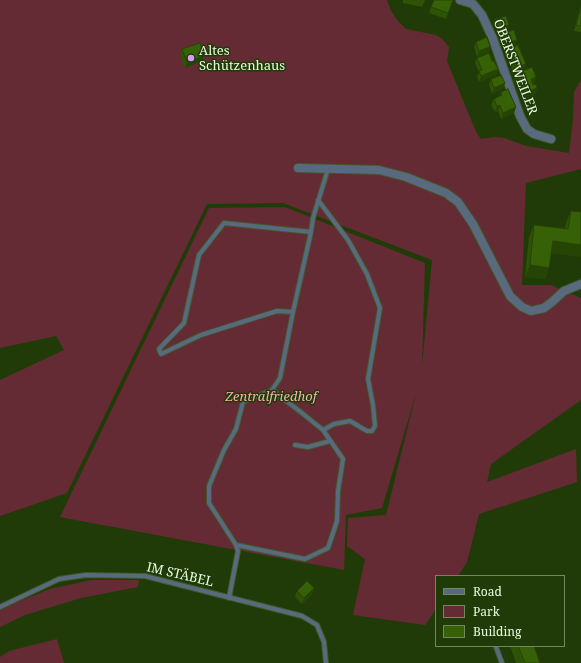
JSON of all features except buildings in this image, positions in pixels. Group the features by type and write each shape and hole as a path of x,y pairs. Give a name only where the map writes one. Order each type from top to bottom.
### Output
{"street":[{"name":"OBERSTWEILER","path":"460,0 473,4 482,15 493,39 520,116 527,129 534,134 551,139"},
{"path":"298,168 379,170 446,193 458,202 473,224 510,296 522,307 531,311 544,308 564,291 581,284"}],"lane":[{"path":"229,598 238,551 236,545 209,503 209,486 224,450 236,429 243,402 272,390 280,378 313,218 328,169"},
{"path":"318,200 348,240 367,274 380,308 368,379 374,405 375,426 372,431 366,431 350,421 334,424 323,430"},
{"path":"293,312 277,311 201,334 162,354 159,349 184,323 200,255 224,223 311,232"},
{"path":"236,545 305,559 328,548 337,521 338,491 343,459 323,430 272,390"},
{"path":"295,445 308,447 330,441"},
{"name":"IM STÄBEL","path":"0,607 59,579 86,575 145,576 302,616 318,625 324,642 326,663"},
{"path":"496,647 502,663"}],"green space":[{"name":"Zentralfriedhof","path":"0,0 387,0 391,11 406,29 436,35 449,47 447,61 476,132 481,139 495,137 504,138 526,146 569,153 573,120 574,92 581,80 581,169 526,183 522,285 551,285 581,298 581,400 491,464 487,482 576,449 577,482 479,514 467,562 459,575 435,575 435,610 425,625 353,615 365,559 347,546 348,518 386,515 417,390 382,508 346,515 344,570 60,517 209,208 285,207 425,263 422,367 432,260 283,203 207,204 67,493 0,516 0,380 64,350 56,336 0,348"},
{"path":"91,580 139,580 138,587 81,598 25,615 0,627 0,609 50,589"},
{"path":"57,639 64,663 0,663 0,657 9,651"}],"place":[{"name":"Altes Schützenhaus","path":"191,58"}]}
